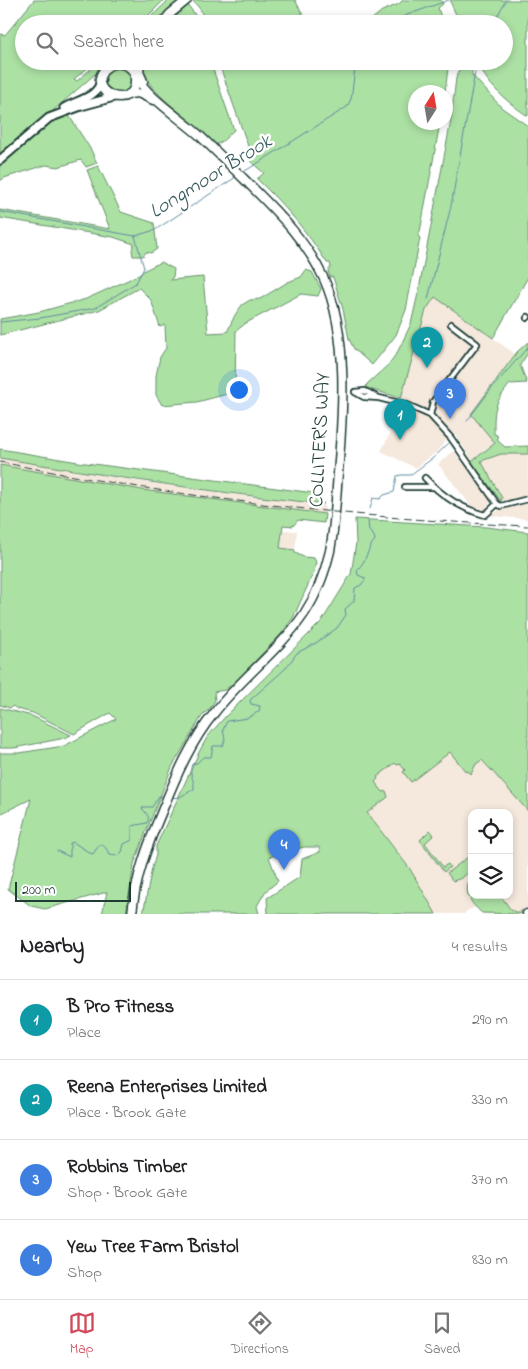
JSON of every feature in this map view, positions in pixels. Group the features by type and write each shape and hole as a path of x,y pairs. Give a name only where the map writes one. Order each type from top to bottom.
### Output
{"highway":[{"path":"169,15 188,0"},
{"path":"105,70 101,78 103,90 119,98 128,94 135,86 134,70"},
{"path":"130,70 133,73"},
{"path":"139,70 142,81 166,107"},
{"name":"COLLITER'S WAY","path":"132,914 138,879 151,837 182,762 214,712 282,642 305,613 319,584 328,556 332,534 342,433 342,390 337,325 334,308 324,280 313,258 297,234 235,170 199,135 145,88 133,73"},
{"name":"COLLITER'S WAY","path":"128,94 142,94 166,107"}],"main road":[{"path":"0,160 43,123 74,102 98,91 101,78"},
{"path":"58,114 114,97"}],"street":[{"path":"430,415 433,402 477,344 451,324"},
{"path":"342,390 355,392 359,396 379,398 407,405 430,415 451,438 497,504 501,506 528,499"},
{"path":"425,478 433,487 462,507 485,515 497,504"},
{"path":"405,487 433,487"}],"shaded area":[{"path":"435,297 515,354 471,414 495,443 472,460 454,432 435,453 416,468 381,451 396,422 403,390 426,310"},
{"path":"454,451 491,501 484,514 476,512 438,464"},
{"path":"501,454 528,454 528,497 504,503 481,461"},
{"path":"0,458 137,481 246,496 324,504 325,514 142,490 0,465"},
{"path":"528,503 528,519 490,516 491,513"},
{"path":"282,530 297,531 295,550 280,549"},
{"path":"443,731 469,768 482,760 528,811 528,909 526,912 519,914 484,914 475,907 465,912 465,914 436,914 410,868 345,785"}],"green space":[{"path":"34,0 164,0 149,15 22,15"},
{"path":"169,0 184,0 165,15 153,15"},
{"path":"295,0 303,15 203,15 193,1"},
{"path":"403,0 441,0 443,4 438,8 440,15 377,15"},
{"path":"528,0 528,116 498,92 482,70 513,70 513,15 456,15 450,1"},
{"path":"188,5 195,15 177,15"},
{"path":"15,23 15,70 85,70 74,79 77,81 90,70 100,70 0,157 0,34 5,35"},
{"path":"108,70 128,70 131,75 131,85 123,93 113,93 105,85 105,75"},
{"path":"143,70 213,70 234,130 220,143 212,143 193,123 160,95 146,78"},
{"path":"221,70 448,70 446,85 408,85 408,130 439,130 406,310 396,335 372,365 354,349 349,339 343,309 333,277 330,277 328,271 331,267 330,263 327,263 295,219 257,179 264,173 251,162 248,146"},
{"path":"459,70 472,70 472,75 502,108 528,126 528,277 493,338 435,297 426,310 401,398 366,388 367,384 388,365 397,353 411,324 449,130 453,130 453,103 456,78"},
{"path":"68,114 97,163 86,167 81,160 58,167 46,165 4,178 0,181 0,164 48,122"},
{"path":"98,166 121,212 154,223 157,249 151,253 146,252 143,256 133,256 134,244 113,237 0,218 0,210 110,229 87,170"},
{"path":"161,262 174,269 173,277 170,280 203,277 208,333 227,332 242,305 250,300 260,299 288,282 301,277 306,270 312,272 321,289 318,296 301,294 246,323 236,331 235,392 197,402 162,405 156,395 156,376 160,357 166,348 165,325 160,327 151,300 139,288 99,310 0,335 0,319 39,312 86,299 139,275"},
{"path":"528,342 528,353 520,365 527,383 510,384 501,397 495,412 494,434 497,435 498,441 505,447 528,446 528,454 501,454 481,461 502,498 501,501 471,462 495,443 471,414 517,352"},
{"path":"0,449 78,462 314,493 324,504 162,484 0,458"},
{"path":"0,465 142,490 325,514 324,523 298,520 293,526 283,525 280,548 295,550 295,553 304,557 314,558 316,562 314,572 293,618 282,633 238,679 225,690 214,692 215,700 212,706 202,716 172,767 134,864 126,914 102,914 107,892 45,909 31,906 8,889 31,799 0,814 0,753 19,753 64,746 116,719 110,713 74,734 33,713 17,709 13,706 10,708 0,705"},
{"path":"355,519 486,527 528,532 528,811 482,760 476,764 471,774 468,771 466,772 450,752 411,782 403,772 405,770 400,764 397,765 395,763 377,777 378,779 375,782 383,792 386,791 388,797 367,813 410,869 436,914 268,914 267,898 300,877 302,859 320,852 319,847 304,847 269,857 278,881 265,892 257,906 259,914 143,914 156,855 156,846 200,750 208,736 225,717 322,621 351,574 356,543"},
{"path":"0,708 32,716 71,735 65,738 14,748 0,748"},
{"path":"430,830 434,835 425,843 443,867 448,864 450,867 444,872 420,840"},
{"path":"468,857 468,873 462,878 453,881 447,873"},
{"path":"470,899 503,899 511,910 518,913 521,910 524,912 519,914 482,913"}],"waterway":[{"name":"Longmoor Brook","path":"407,15 449,0"},
{"path":"498,15 506,0"},
{"name":"Longmoor Brook","path":"242,173 347,107 351,99 355,70"},
{"path":"428,299 451,206 475,70"},
{"name":"Longmoor Brook","path":"0,322 40,318 95,308 136,283 144,268 135,236 155,230 236,177"},
{"path":"0,212 135,236"},
{"path":"467,421 492,388 528,347"},
{"path":"370,509 373,498 380,499 384,495 394,492 397,476 410,475 449,443"},
{"path":"172,797 178,798 194,789 191,771 192,764 197,763 203,757 211,757 213,746 223,746 225,739 223,730 227,721 248,718 259,711 260,706 251,704 250,700 285,669 297,653 316,643 337,628 346,615 345,609 354,601 355,588 365,580 365,578 358,575 357,570 363,563 375,540 369,531 368,520"},
{"path":"57,851 70,857 70,843 73,842 93,854 99,845 103,845 110,855 118,856 122,852 124,844 132,840 132,826 147,823 148,817 142,808 152,807 159,796 163,796"}],"railway":[{"path":"0,462 172,492 261,504 394,518 528,526"}],"place":[{"name":"Reena Enterprises Limited","path":"427,368"},
{"name":"Robbins Timber","path":"450,419"},
{"name":"B Pro Fitness","path":"400,440"},
{"name":"Yew Tree Farm Bristol","path":"284,870"}]}
